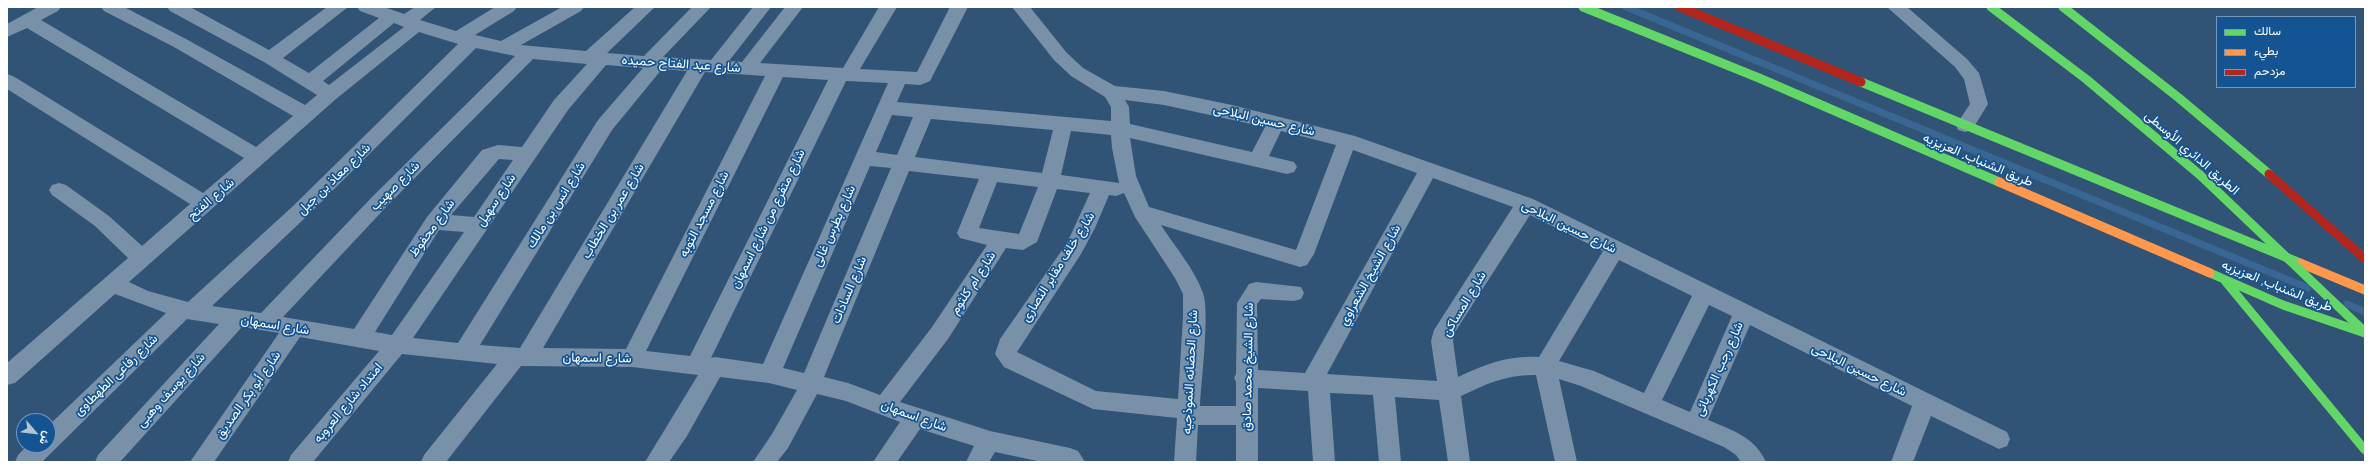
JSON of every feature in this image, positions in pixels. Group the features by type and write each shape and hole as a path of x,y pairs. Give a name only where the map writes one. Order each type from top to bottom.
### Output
{"main road":[{"name":"طريق الشنباب, العزيزيه","path":"1583,7 1758,78 2299,311 2365,332"},
{"path":"1680,7 2365,290"},
{"name":"الطريق الدائري الأوسطى","path":"1991,7 2086,79 2200,175 2365,332"},
{"path":"2063,7 2122,51 2271,174 2365,259"},
{"path":"2224,279 2365,450"}],"street":[{"path":"7,31 52,7"},
{"path":"110,7 180,43 307,115"},
{"path":"176,7 270,58 330,94"},
{"path":"270,58 339,7"},
{"path":"310,82 389,14 427,7"},
{"name":"شارع معاذ بن جبل","path":"188,310 305,207 464,40 508,7"},
{"path":"502,48 575,7"},
{"name":"شارع سهيل","path":"397,345 527,154 573,90 596,59 646,7"},
{"name":"شارع انس بن مالك","path":"464,353 605,125 652,63 702,7"},
{"name":"شارع عمر بن الخطاب","path":"432,462 521,356 708,66 762,7"},
{"path":"747,68 794,7"},
{"name":"شارع متفرع من شارع اسمهان","path":"656,462 679,429 706,365 844,75 888,7"},
{"name":"شارع عبد الفتاح حميده","path":"389,14 464,40 528,53 652,63 920,80 924,77 959,7"},
{"path":"1021,7 1060,56 1077,72 1111,92"},
{"path":"1896,7 1961,63 1973,77 1979,104 1966,124"},
{"name":"شارع الفتح","path":"7,376 259,158 330,94 389,14"},
{"path":"27,20 259,158"},
{"name":"شارع صهيب","path":"265,322 381,200 528,53"},
{"name":"شارع مسجد التوبه","path":"632,358 777,70"},
{"name":"شارع بطرس غالى","path":"769,374 899,78"},
{"path":"7,80 205,204"},
{"name":"شارع حسين البلاحى","path":"1111,92 1164,98 1347,140 1429,168 1526,204 1744,314 1999,439"},
{"name":"شارع الحضانه النموذجيه","path":"1111,92 1120,107 1124,165 1132,191 1142,212 1169,255 1183,273 1193,294 1194,316 1185,462"},
{"path":"886,108 1121,130 1287,167"},
{"name":"شارع السادات","path":"764,462 792,422 904,163 924,112"},
{"path":"1257,160 1276,123"},
{"name":"شارع ام كلثوم","path":"885,405 940,333 1002,240 1023,242 1030,236 1050,181 1063,124"},
{"path":"1142,212 1300,258 1304,254 1347,140"},
{"name":"شارع محفوظ","path":"359,339 434,222 492,152 527,154"},
{"path":"865,158 1132,191"},
{"name":"شارع الشيخ الشعراوي","path":"1315,383 1429,168"},
{"path":"991,173 967,233 1002,240"},
{"name":"شارع خلف مقابر النصارى","path":"1102,187 1098,202 1081,235 1008,344 1006,354 1012,361 1093,400 1108,404 1188,412"},
{"path":"59,190 102,221 142,259"},
{"name":"شارع المساكن","path":"1459,462 1450,391 1442,352 1442,341 1445,330 1526,204"},
{"path":"434,222 479,225"},
{"path":"1566,462 1545,366 1615,249"},
{"name":"شارع اسمهان","path":"114,284 142,297 188,310 397,345 464,353 521,356 632,358 706,365 769,374 848,392 885,405 915,418 990,441 1070,458 1074,462"},
{"name":"شارع الشيخ محمد صادق","path":"1247,462 1245,378 1247,303 1250,296 1256,290 1294,293"},
{"path":"1649,405 1704,294"},
{"name":"شارع رفاعى الطهطاوى","path":"56,434 188,310"},
{"name":"شارع رجب الكهربائى","path":"1695,425 1744,314"},
{"name":"شارع يوسف وهبى","path":"106,462 236,319"},
{"name":"شارع أبو بكر الصديق","path":"201,462 294,328"},
{"name":"امتداد شارع العروبه","path":"299,462 397,345"},
{"path":"1245,378 1383,388 1450,391 1491,371 1520,365 1545,366 1586,378 1695,425 1744,448 1755,462"},
{"path":"1315,383 1324,462"},
{"path":"1383,388 1390,462"},
{"path":"1902,462 1925,402"},
{"path":"1188,412 1246,415"},
{"path":"884,462 915,418"},
{"path":"977,462 990,441"},
{"path":"26,462 36,453"}],"waterway":[{"path":"1626,7 2308,288"},
{"path":"2347,304 2365,312"}],"traffic: fast":[{"path":"1583,7 1759,78 1999,182"},
{"path":"1991,7 2086,79 2200,175"},
{"path":"2063,7 2179,98 2269,174"},
{"path":"1861,82 2300,263"},
{"path":"2200,175 2365,332"},
{"path":"2210,273 2283,305 2365,333"},
{"path":"2226,282 2365,450"}],"traffic: slow":[{"path":"1999,182 2210,273"},
{"path":"2300,263 2365,290"}],"traffic: jam":[{"path":"1680,7 1861,82"},
{"path":"2269,174 2365,259"}]}
